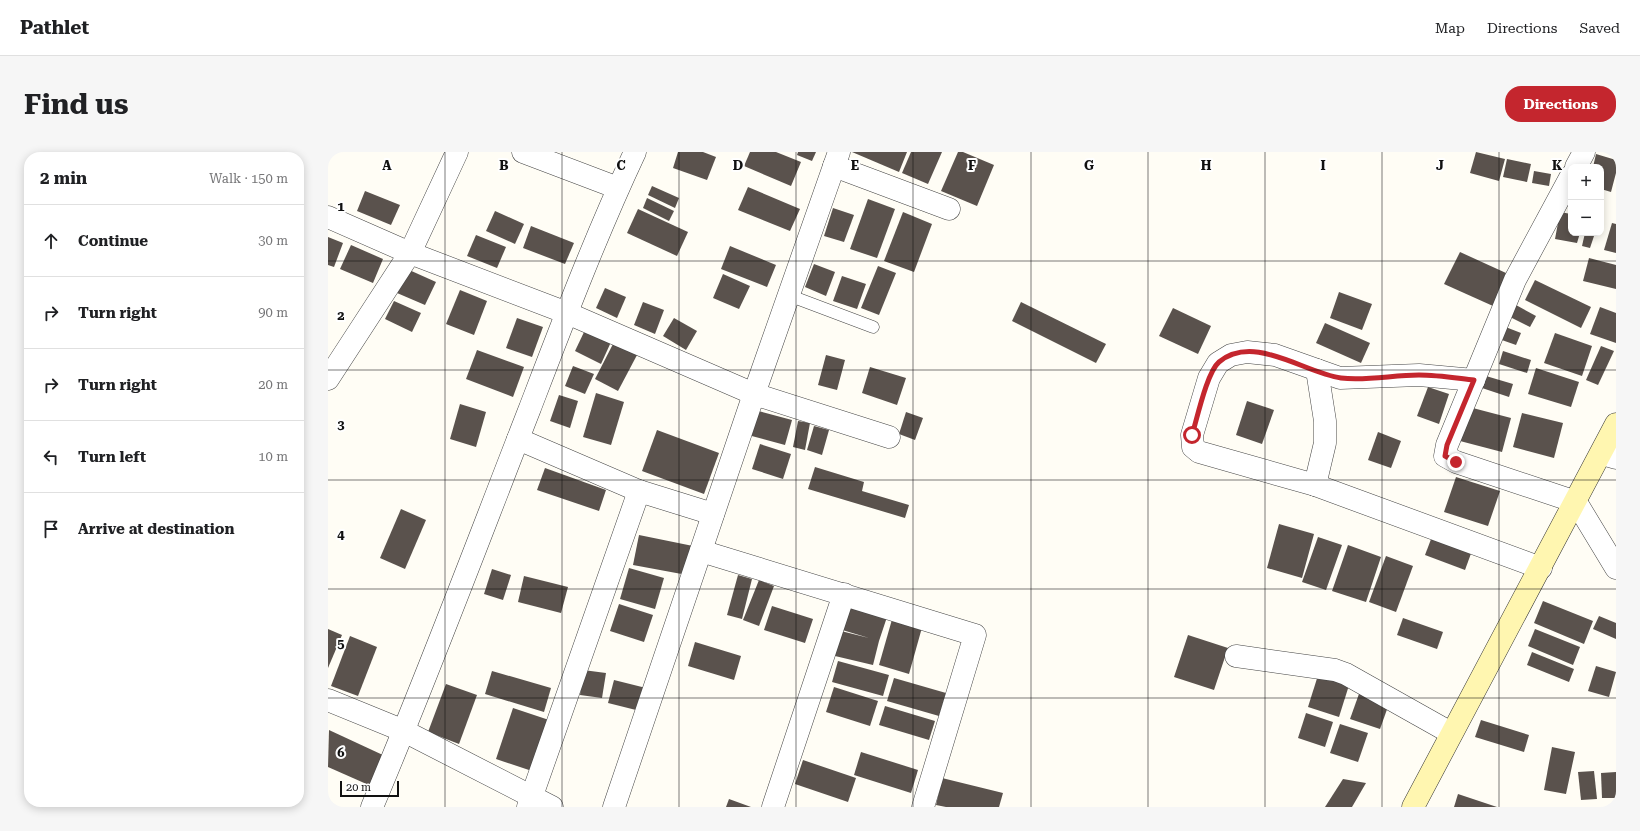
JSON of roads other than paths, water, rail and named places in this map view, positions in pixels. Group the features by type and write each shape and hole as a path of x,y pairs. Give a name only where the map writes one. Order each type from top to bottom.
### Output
{"street":[{"path":"330,372 410,253 457,152"},
{"path":"523,152 618,188"},
{"path":"372,807 404,731 567,313 618,188 635,152"},
{"path":"1578,164 1584,152"},
{"path":"614,807 788,295 837,159 949,209"},
{"path":"1568,182 1515,280 1447,445 1445,456 1456,462 1576,502 1616,568"},
{"path":"328,217 410,253 567,313 754,394 889,437"},
{"path":"1474,380 1420,375 1340,378 1275,355 1247,352 1231,355 1218,363 1210,378 1192,435 1193,447 1199,452 1315,485 1541,568"},
{"path":"1315,485 1325,442 1325,421 1317,370"},
{"path":"1412,807 1576,502 1609,456 1616,424"},
{"path":"518,439 639,490 713,514"},
{"path":"530,802 639,490"},
{"path":"701,551 976,635 923,807"},
{"path":"772,807 844,594"},
{"path":"1236,656 1335,670 1346,674 1451,733"},
{"path":"328,700 404,731 530,802 552,807"}],"lane":[{"path":"788,295 873,327"}]}
